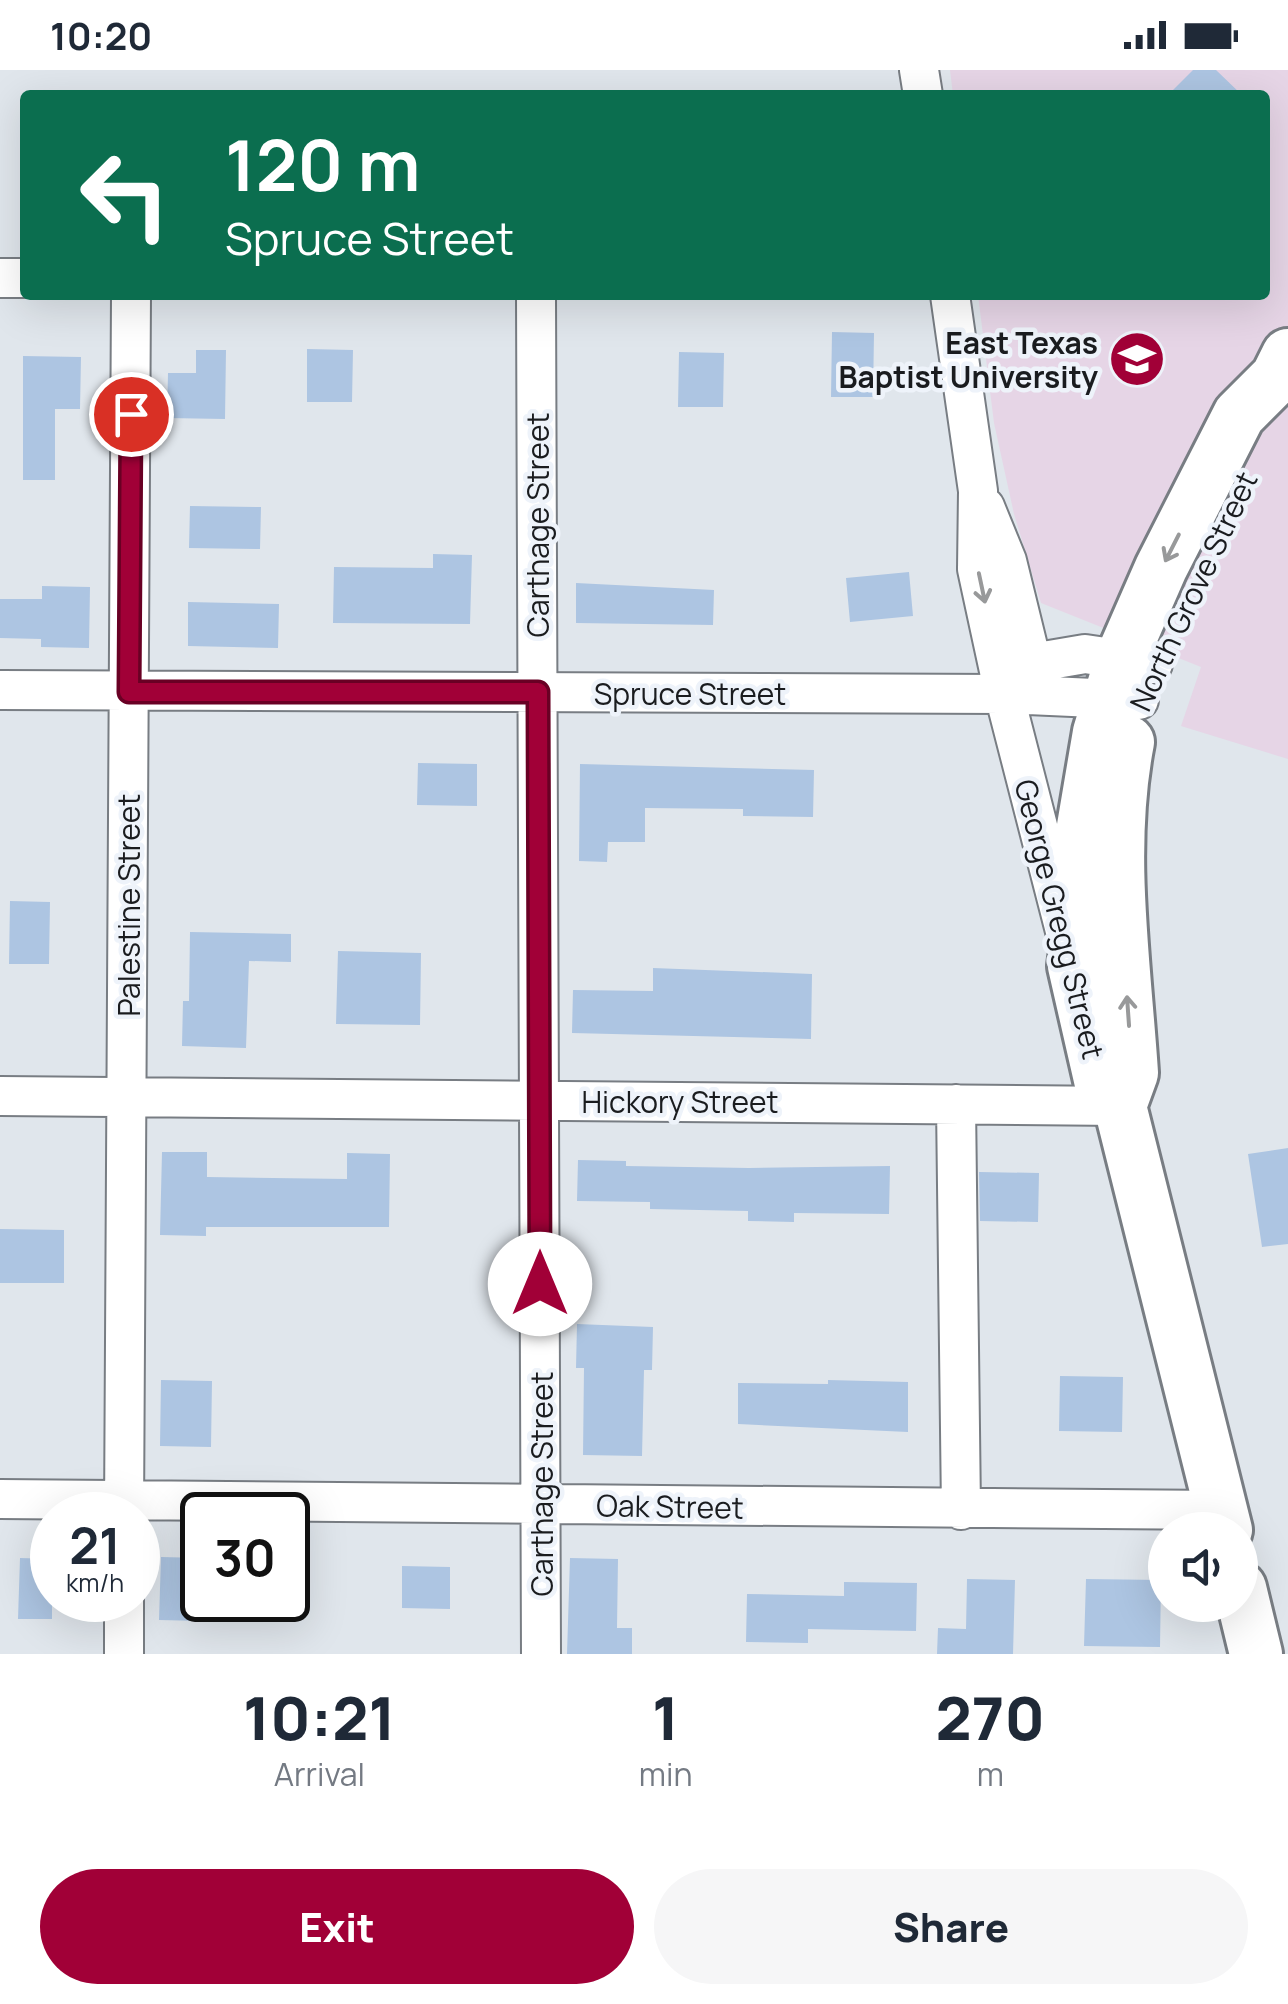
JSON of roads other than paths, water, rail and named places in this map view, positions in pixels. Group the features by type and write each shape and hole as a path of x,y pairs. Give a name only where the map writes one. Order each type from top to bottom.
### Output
{"main road":[{"name":"North Grove Street","path":"1120,1106 1132,1073 1120,898 1121,797 1131,680 1143,604 1240,415 1284,372"},
{"name":"North Grove Street","path":"1074,966 1084,802 1131,680"},
{"name":"George Gregg Street","path":"1074,966 1100,1084 1120,1106 1221,1512"},
{"path":"1248,1622 1256,1654"}],"street":[{"name":"Palestine Street","path":"124,1492 132,300"},
{"name":"Carthage Street","path":"536,300 541,1654"},
{"name":"George Gregg Street","path":"951,300 978,491 978,569 1004,694 1074,966"},
{"path":"978,491 1006,562 1032,663"},
{"path":"1004,694 1032,663 1085,654 1131,680"},
{"name":"Spruce Street","path":"0,690 1004,694 1131,680"},
{"name":"Hickory Street","path":"0,1096 1120,1106"},
{"path":"956,1104 960,1510"},
{"name":"Oak Street","path":"0,1499 30,1501"},
{"name":"Oak Street","path":"160,1508 541,1505 960,1510 1148,1517"},
{"path":"124,1622 124,1654"}],"place":[{"name":"East Texas Baptist University","path":"1137,359"}]}
